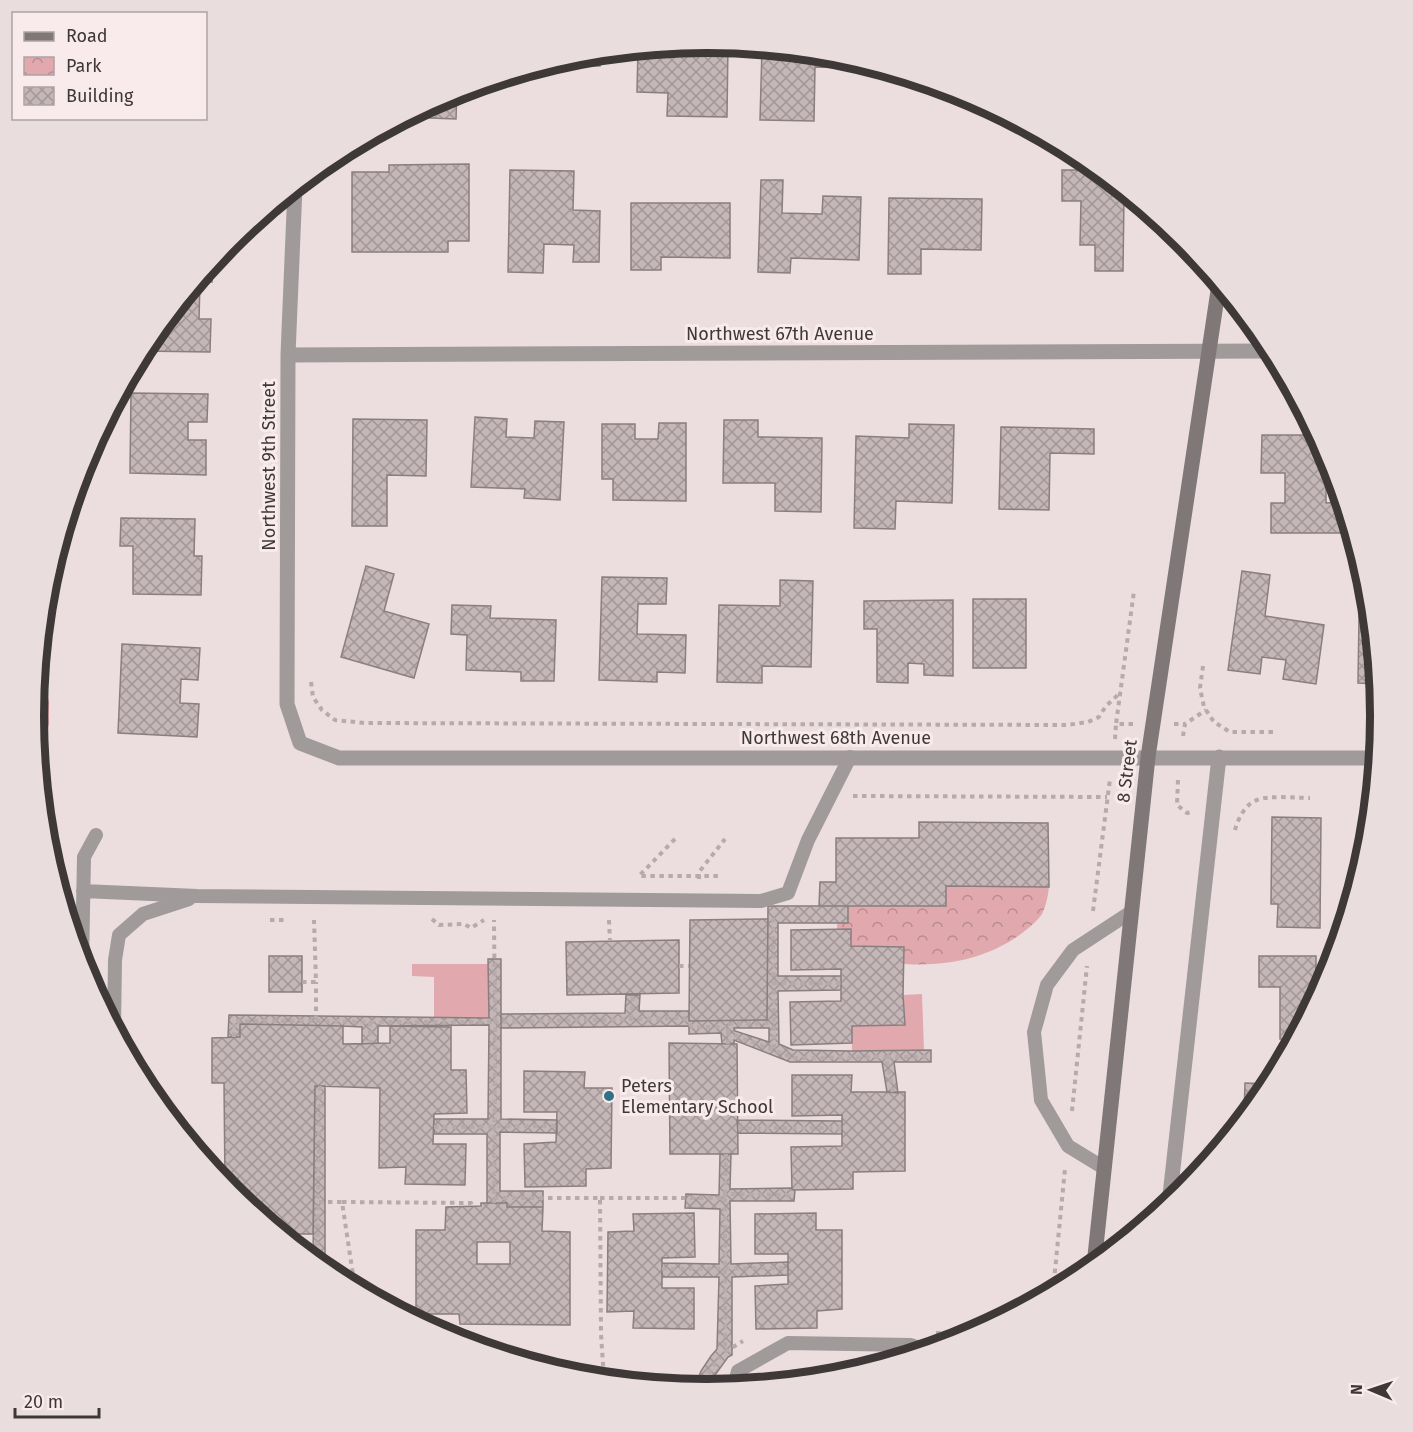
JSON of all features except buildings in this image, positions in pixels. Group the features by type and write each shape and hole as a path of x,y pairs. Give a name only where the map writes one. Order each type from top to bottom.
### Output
{"street":[{"name":"Northwest 9th Street","path":"294,198 288,355 287,704 300,743"},
{"name":"8 Street","path":"1095,1253 1148,757 1218,295"},
{"name":"Northwest 67th Avenue","path":"288,355 1260,351"},
{"name":"Northwest 68th Avenue","path":"300,743 339,758 1368,758"},
{"path":"1171,1189 1220,757"}],"lane":[{"path":"83,891 196,896 761,901 788,893 808,840 850,757"},
{"path":"82,937 84,857 96,835"},
{"path":"114,1013 115,960 119,935 143,914 196,896"},
{"path":"1104,1168 1068,1146 1041,1100 1034,1032 1047,985 1073,950 1131,912"},
{"path":"736,1378 738,1371 788,1344 913,1346"}],"path":[{"path":"1054,1280 1090,939 1134,591"},
{"path":"1203,666 1200,688 1204,706 1214,722 1230,732 1273,732"},
{"path":"311,680 313,697 322,710 335,720 364,723 1067,725 1088,722 1099,717 1106,706 1121,692"},
{"path":"1116,724 1185,724"},
{"path":"830,796 1107,797"},
{"path":"1234,833 1238,819 1248,806 1257,800 1310,798"},
{"path":"675,839 639,876 722,876"},
{"path":"494,913 494,1200 789,1194 792,1190"},
{"path":"609,913 610,941"},
{"path":"773,913 774,1050"},
{"path":"314,920 316,1021"},
{"path":"679,966 689,966"},
{"path":"302,982 316,982"},
{"path":"773,983 841,983"},
{"path":"631,1019 633,993"},
{"path":"234,1037 234,1022 495,1022 684,1018 692,1027 726,1027"},
{"path":"370,1022 370,1043"},
{"path":"728,1044 728,1024 774,1023"},
{"path":"728,1033 793,1058 927,1057"},
{"path":"886,1057 893,1092"},
{"path":"317,1252 320,1086"},
{"path":"434,1127 557,1126"},
{"path":"738,1128 842,1128"},
{"path":"725,1352 726,1154"},
{"path":"600,1198 603,1370"},
{"path":"318,1202 471,1203 472,1206"},
{"path":"342,1202 353,1276"},
{"path":"662,1269 788,1268"},
{"path":"706,1379 725,1352 743,1341"}],"green space":[{"path":"946,886 1049,887 1042,914 1026,930 999,948 953,962 904,964 904,947 851,946 851,929 837,929 838,906 946,906"},
{"path":"412,964 488,964 489,1018 434,1018 434,977 412,976"},
{"path":"922,994 924,1050 852,1051 852,1026 904,1025 903,995"}],"place":[{"name":"Peters Elementary School","path":"609,1096"}]}
